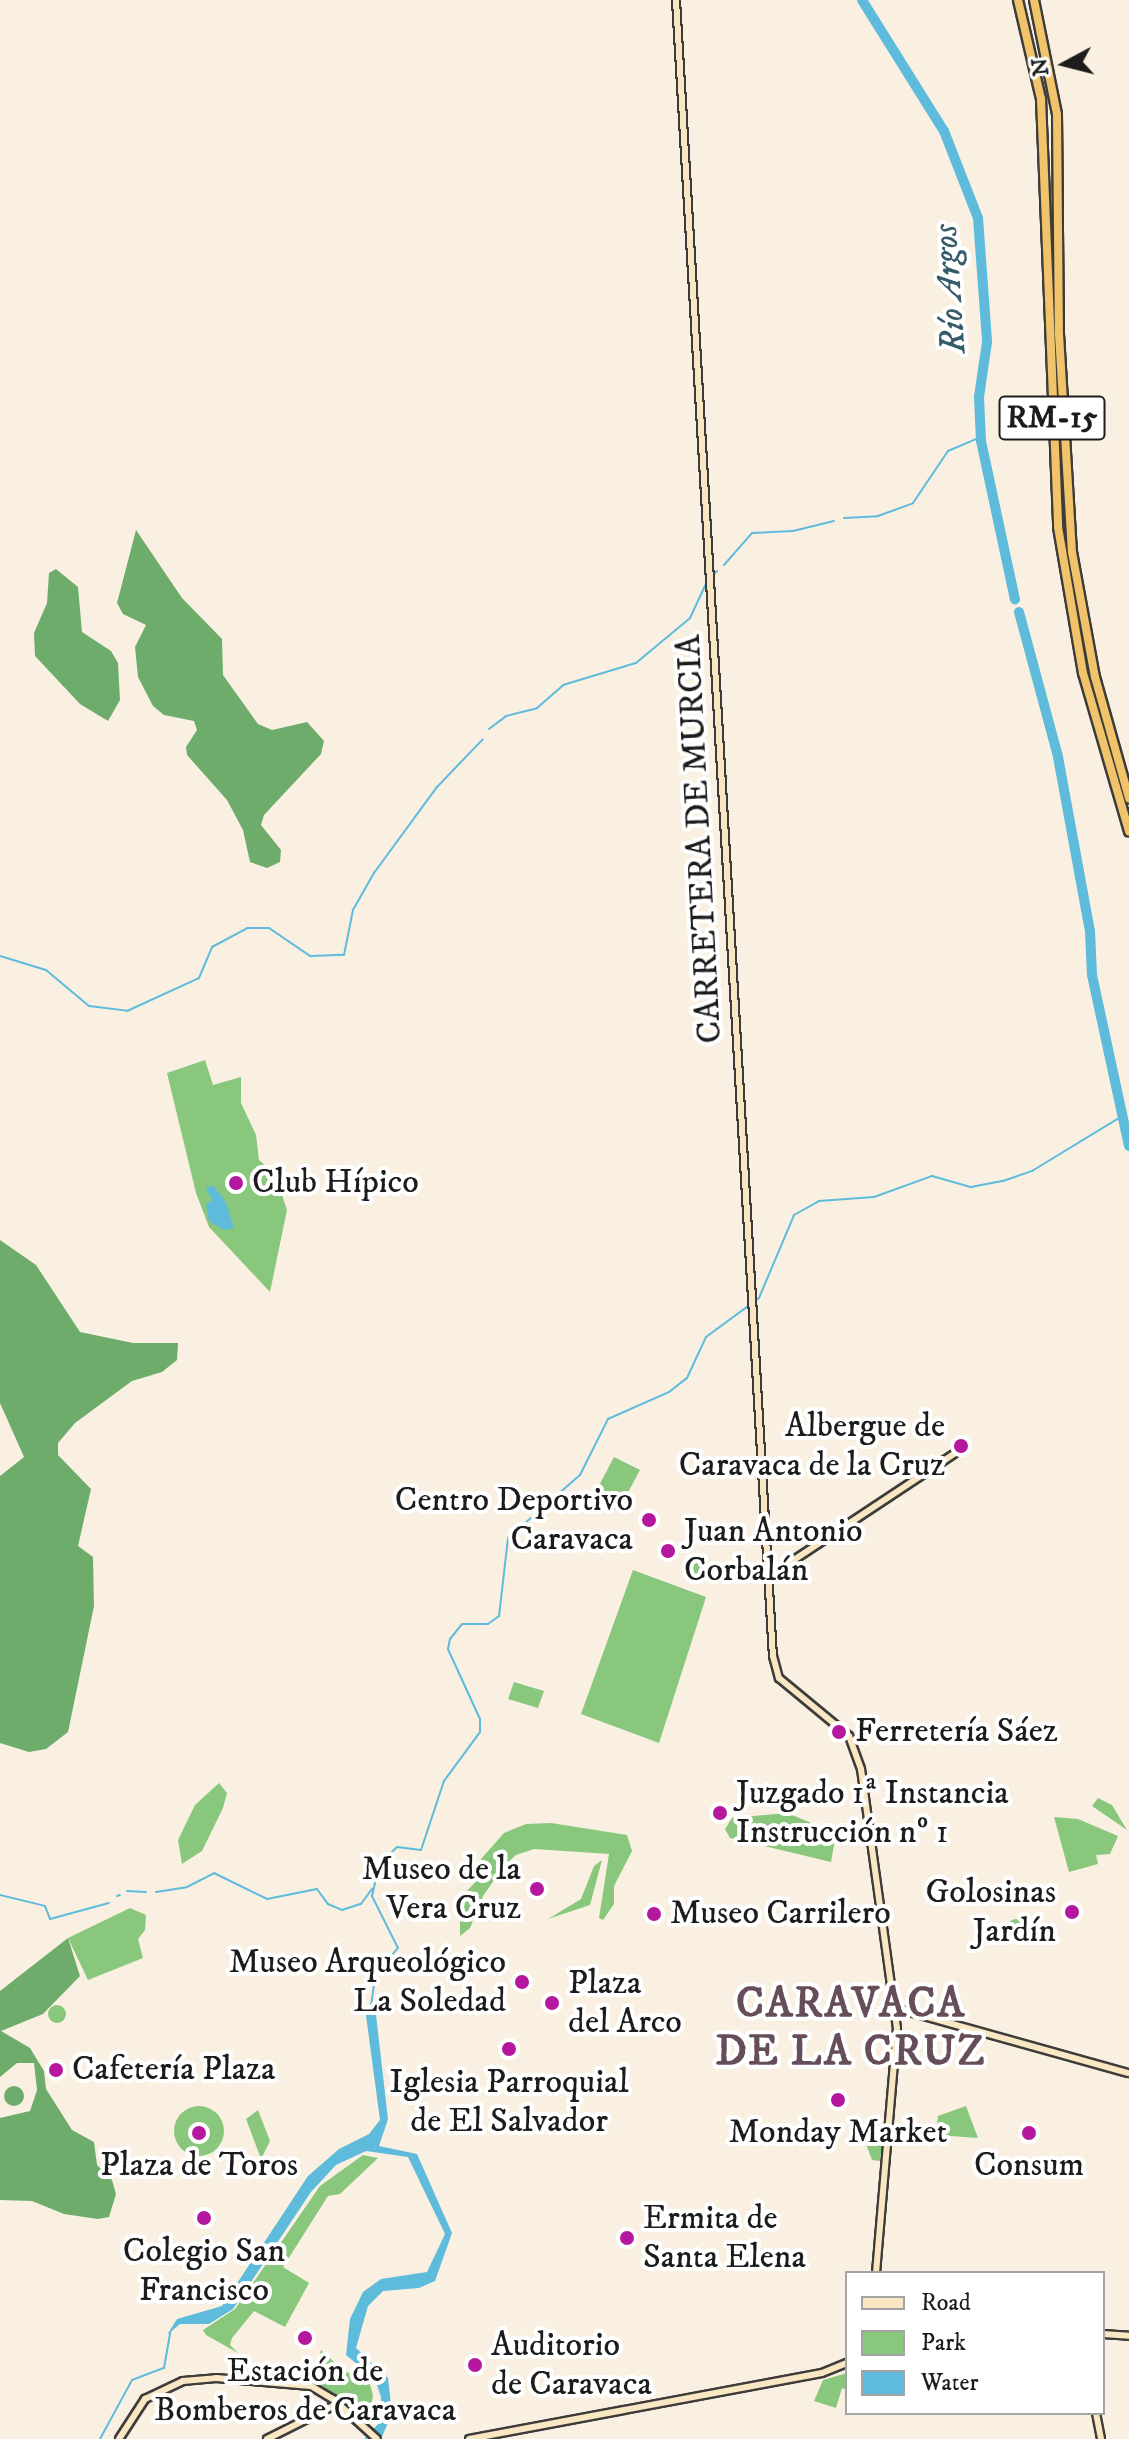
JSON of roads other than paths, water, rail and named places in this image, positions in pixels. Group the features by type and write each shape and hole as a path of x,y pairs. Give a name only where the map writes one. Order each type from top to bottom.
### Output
{"highway":[{"name":"RM-15","path":"1018,0 1041,99 1058,527 1083,673 1129,831"},
{"name":"RM-15","path":"1034,0 1057,114 1059,334 1072,552 1095,677 1129,798"}],"main road":[{"name":"CARRETERA DE MURCIA","path":"676,0 776,1674 842,1730 857,1751 895,2008"},
{"path":"768,1577 954,1454"},
{"path":"876,2271 891,2113 895,2008 1129,2071"},
{"path":"1105,2334 1129,2336"},
{"path":"469,2439 822,2373 845,2364"},
{"path":"119,2439 140,2402 188,2380 289,2381 317,2389 339,2403 377,2439"},
{"path":"267,2439 339,2403"},
{"path":"1096,2415 1101,2439"}],"water":[{"path":"213,1185 225,1201 234,1228 224,1230 209,1221 206,1206 212,1199 206,1189"},
{"path":"375,2006 388,2119 379,2146 417,2154 452,2233 435,2281 419,2288 383,2291 368,2306 356,2348 388,2378 392,2413 382,2437 364,2439 380,2422 381,2397 375,2379 346,2355 350,2319 363,2292 381,2279 427,2272 445,2234 408,2157 366,2151 336,2165 311,2192 233,2309 209,2324 180,2324 167,2335 177,2319 222,2306 308,2176 339,2149 369,2134 380,2120 365,2008"}],"waterway":[{"name":"Río Argos","path":"862,0 944,131 978,218 987,342 979,397 981,441 1015,599"},
{"path":"844,518 878,516 913,503 948,451 981,437"},
{"path":"724,565 752,533 793,531 834,521"},
{"path":"489,729 506,716 537,708 563,685 636,663 690,618 707,582"},
{"name":"Río Argos","path":"1019,612 1058,757 1090,931 1092,975 1129,1146"},
{"path":"0,956 46,970 89,1006 127,1011 199,978 212,947 247,928 269,928 310,956 344,955 353,910 374,873 437,787 483,739"},
{"path":"371,2006 375,1976 398,1948 372,1896 379,1865 397,1847 421,1850 444,1781 480,1732 480,1719 448,1649 450,1639 462,1624 488,1624 499,1616 508,1538 580,1475 608,1419 669,1392 687,1378 706,1337 759,1298 794,1215 819,1201 874,1197 932,1176 971,1187 1003,1181 1032,1171 1122,1116"},
{"path":"156,1892 187,1887 214,1873 267,1899 317,1889 328,1904 342,1910 361,1904 372,1889"},
{"path":"127,1891 146,1892"},
{"path":"0,1895 45,1906 50,1919 109,1903"},
{"path":"100,2439 132,2380 164,2368 170,2333"}],"place":[{"name":"Club Hípico","path":"236,1183"},
{"name":"Albergue de Caravaca de la Cruz","path":"961,1446"},
{"name":"Centro Deportivo Caravaca","path":"649,1520"},
{"name":"Juan Antonio Corbalán","path":"668,1551"},
{"name":"Ferretería Sáez","path":"839,1732"},
{"name":"Juzgado 1ª Instancia Instrucción nº 1","path":"720,1813"},
{"name":"Museo de la Vera Cruz","path":"537,1889"},
{"name":"Golosinas Jardín","path":"1072,1912"},
{"name":"Museo Carrilero","path":"654,1914"},
{"name":"Museo Arqueológico La Soledad","path":"522,1982"},
{"name":"Plaza del Arco","path":"552,2003"},
{"name":"Iglesia Parroquial de El Salvador","path":"509,2049"},
{"name":"Cafetería Plaza","path":"56,2070"},
{"name":"Monday Market","path":"838,2100"},
{"name":"Plaza de Toros","path":"199,2133"},
{"name":"Consum","path":"1029,2133"},
{"name":"Colegio San Francisco","path":"204,2218"},
{"name":"Ermita de Santa Elena","path":"627,2238"},
{"name":"Estación de Bomberos de Caravaca","path":"305,2338"},
{"name":"Auditorio de Caravaca","path":"475,2365"}],"district":[{"name":"CARAVACA DE LA CRUZ","path":"851,2028"}]}
